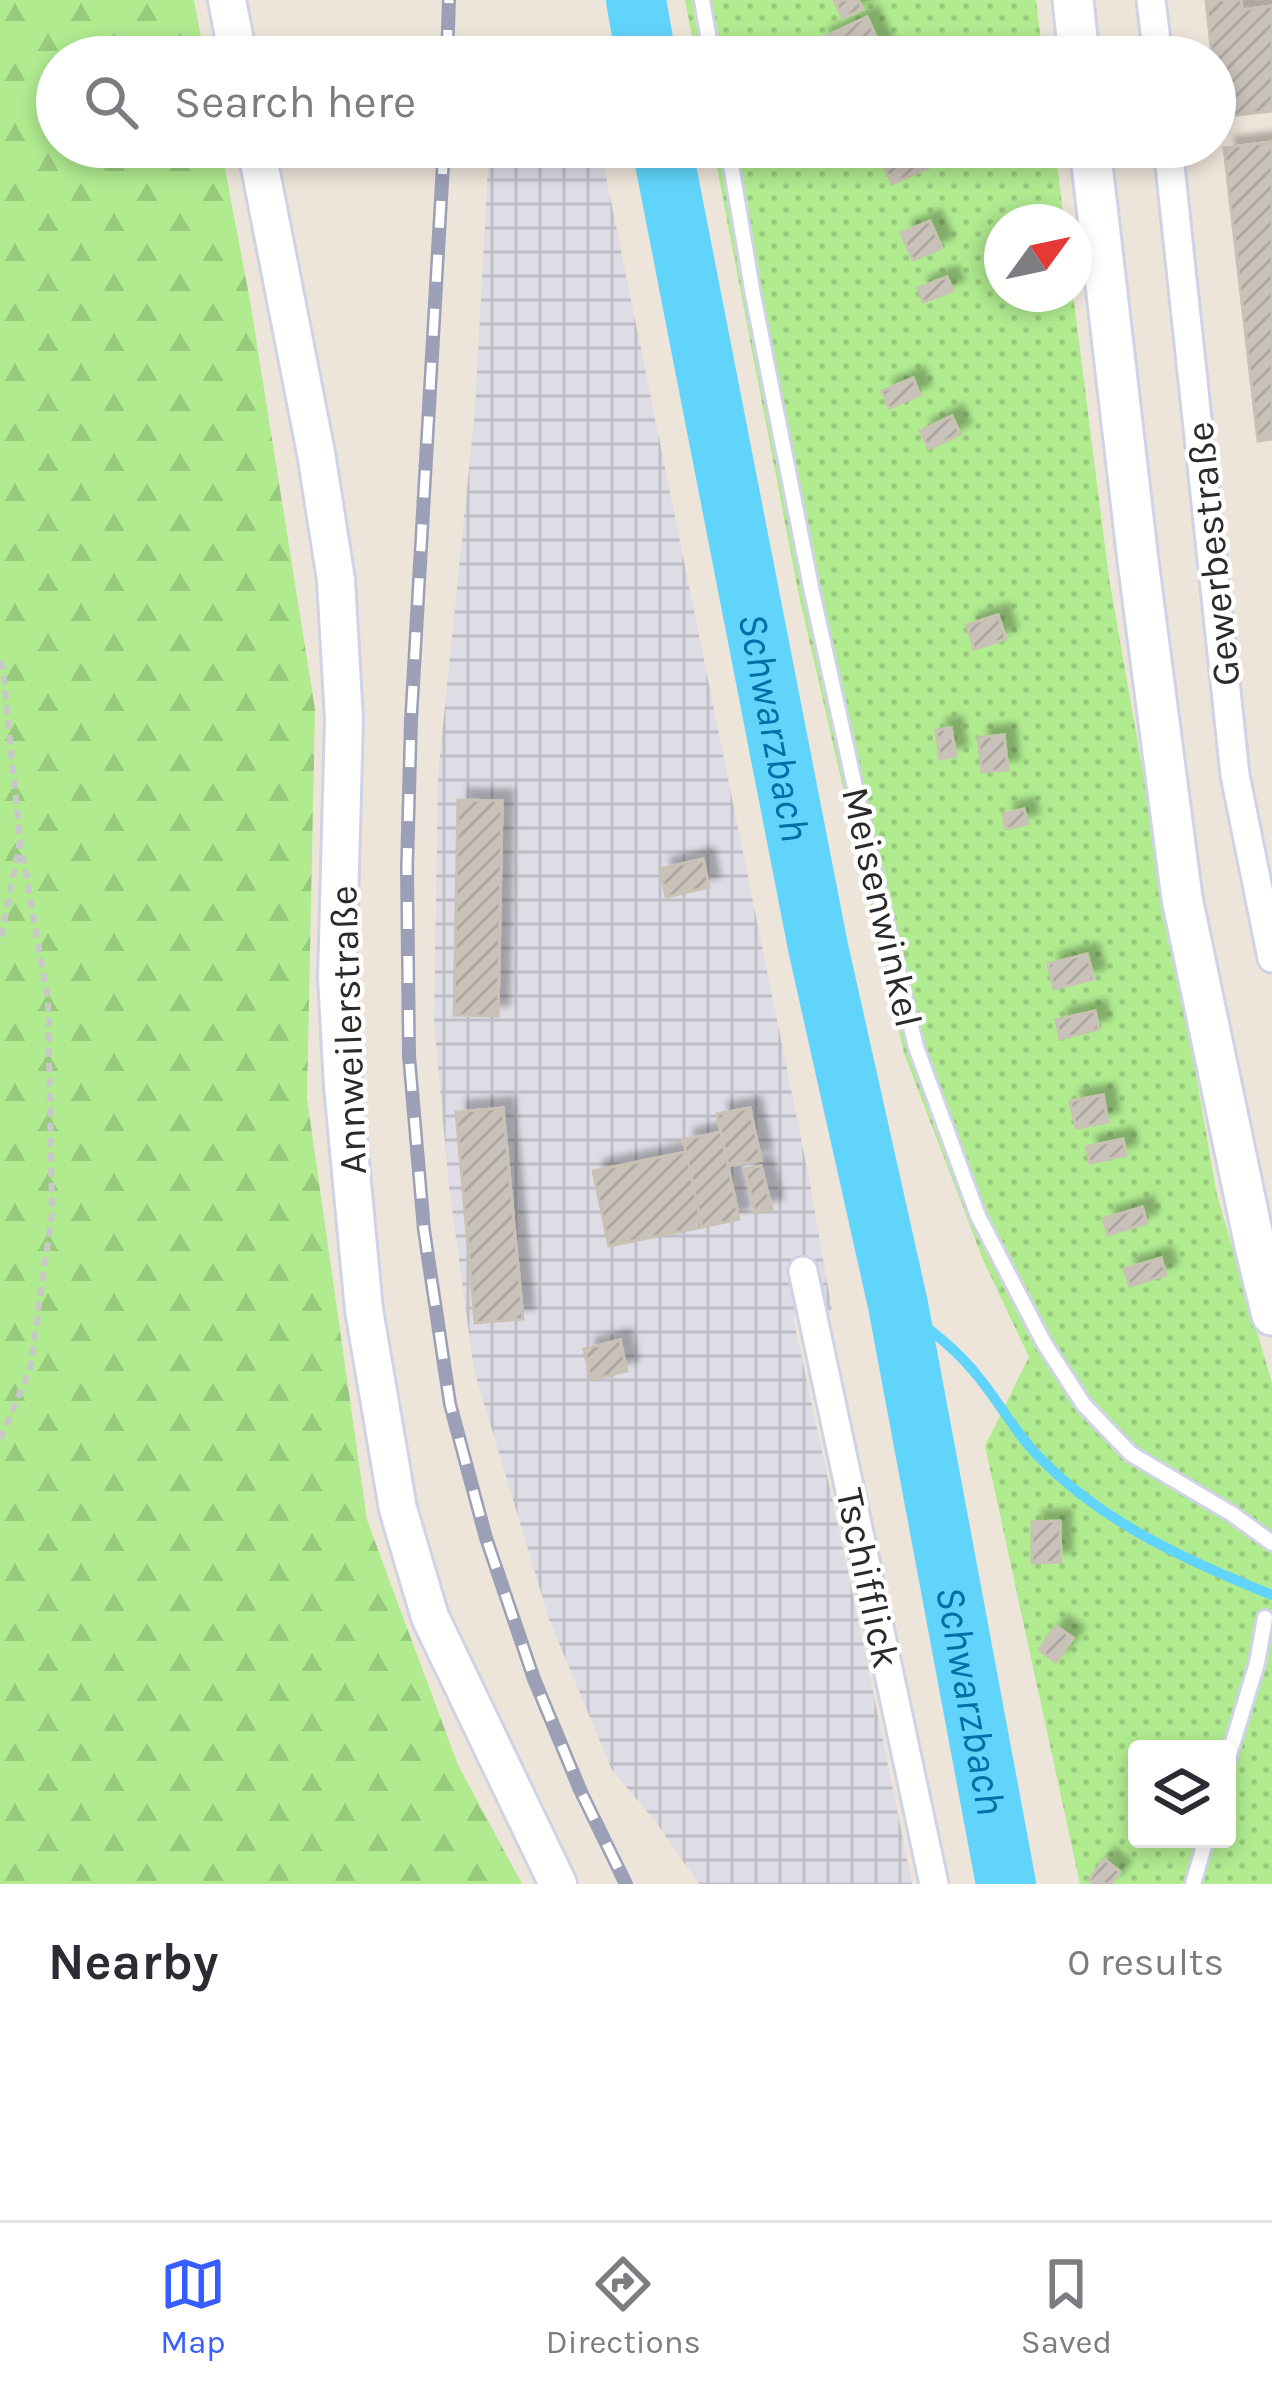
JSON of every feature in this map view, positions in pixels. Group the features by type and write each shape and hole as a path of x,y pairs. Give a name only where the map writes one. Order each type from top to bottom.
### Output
{"main road":[{"path":"1072,0 1076,36"},
{"path":"1092,168 1183,898 1272,1315"}],"street":[{"path":"226,0 234,36"},
{"path":"1151,0 1155,36"},
{"name":"Annweilerstraße","path":"260,168 336,580 344,719 337,978 343,1086 364,1310 394,1487 430,1617 558,1884"},
{"name":"Gewerbestraße","path":"1170,168 1234,775 1272,958"},
{"name":"Tschifflick","path":"803,1271 934,1884"}],"lane":[{"path":"702,0 708,36"},
{"name":"Meisenwinkel","path":"732,168 812,592 871,860 916,1047 978,1216 1044,1343 1084,1405 1131,1454 1272,1543"},
{"path":"1234,1740 1265,1618"},
{"path":"1193,1884 1203,1848"}],"path":[{"path":"0,661 20,841 48,999 52,1213 30,1369 0,1439"},
{"path":"0,943 20,841"}],"shaded area":[{"path":"488,168 604,168 809,1178 832,1310 793,1317 912,1884 699,1884 612,1770 549,1619 474,1370 449,1186 434,1022 438,775 475,410"}],"green space":[{"path":"0,0 194,0 201,36 36,36 36,168 225,168 315,709 307,1098 367,1520 458,1765 522,1884 0,1884"},
{"path":"685,0 1036,0 1040,36 692,36"},
{"path":"717,168 1058,168 1062,204 984,204 984,312 1075,312 1109,578 1217,1195 1272,1383 1272,1884 1080,1884 985,1446 1029,1357 983,1260 904,1053 799,596"}],"building":[{"path":"834,0 858,0 863,9 843,18"},
{"path":"1206,0 1241,0 1242,10 1272,6 1272,111 1236,115 1236,36 1210,36"},
{"path":"867,17 876,36 827,36"},
{"path":"1272,142 1272,439 1258,441 1226,168 1236,168 1236,146"},
{"path":"885,168 928,168 892,184"},
{"path":"930,221 942,248 913,260 901,233"},
{"path":"947,277 953,291 923,302 918,288"},
{"path":"913,378 920,395 889,408 882,391"},
{"path":"952,416 960,434 929,449 920,431"},
{"path":"998,615 1006,639 974,649 967,625"},
{"path":"951,728 956,756 940,759 936,730"},
{"path":"1004,735 1008,770 982,772 978,738"},
{"path":"458,800 502,801 498,1016 454,1015"},
{"path":"1024,809 1028,824 1006,829 1003,814"},
{"path":"703,859 709,887 666,897 660,869"},
{"path":"1087,954 1094,979 1054,989 1048,964"},
{"path":"1095,1011 1099,1029 1060,1039 1056,1020"},
{"path":"1103,1095 1108,1122 1076,1128 1070,1101"},
{"path":"503,1108 523,1319 475,1323 456,1112"},
{"path":"750,1108 761,1160 728,1166 717,1114"},
{"path":"721,1132 739,1219 702,1227 683,1140"},
{"path":"1123,1139 1126,1155 1090,1163 1086,1147"},
{"path":"686,1152 702,1227 609,1246 593,1171"},
{"path":"761,1166 772,1209 755,1213 745,1169"},
{"path":"1142,1207 1147,1223 1108,1235 1103,1219"},
{"path":"1161,1258 1166,1275 1130,1286 1124,1269"},
{"path":"620,1340 627,1371 591,1380 584,1349"},
{"path":"1060,1521 1061,1562 1032,1563 1032,1522"},
{"path":"1056,1626 1073,1638 1056,1662 1039,1650"},
{"path":"1104,1859 1120,1872 1111,1884 1095,1884 1089,1880"}],"waterway":[{"name":"Schwarzbach","path":"636,0 642,36"},
{"name":"Schwarzbach","path":"666,168 818,947 898,1305 1006,1884"},
{"name":"Schwarzbach","path":"898,1305 962,1358 1033,1451 1067,1483 1121,1522 1180,1555 1272,1595"}],"railway":[{"path":"448,36 449,0"},
{"path":"443,168 407,867 409,1056 424,1230 450,1404 486,1538 534,1679 626,1884"}]}
